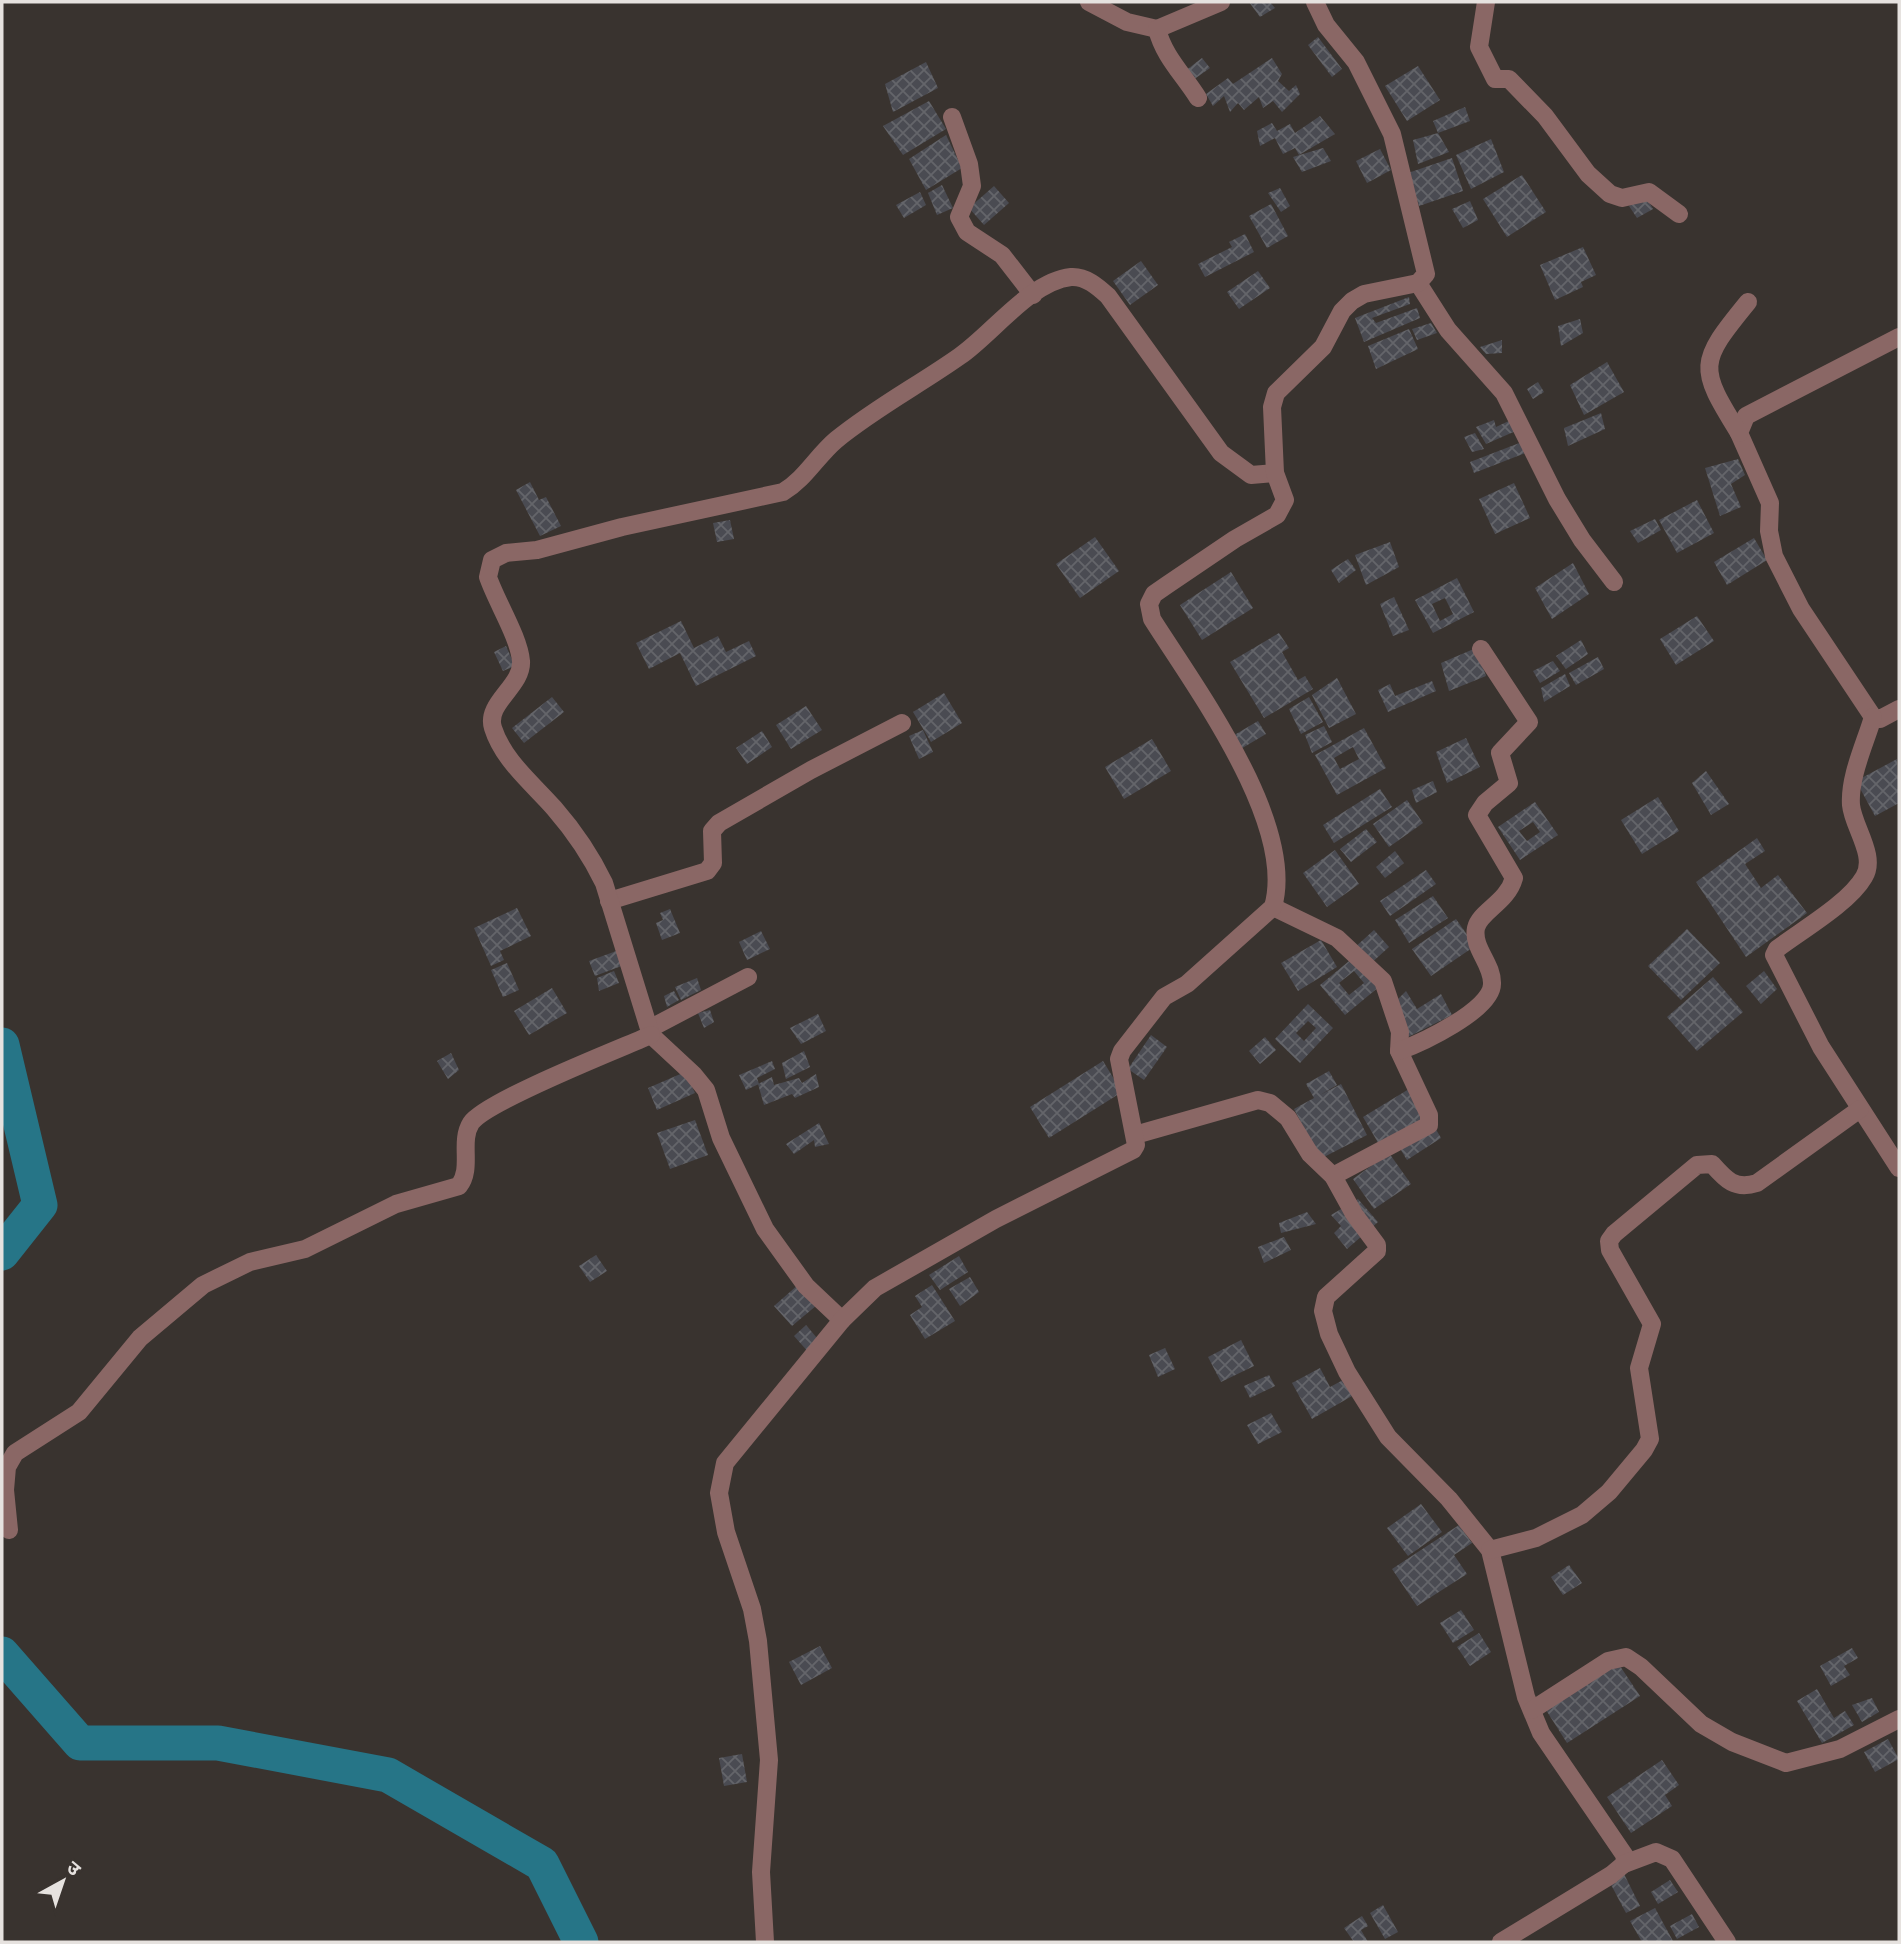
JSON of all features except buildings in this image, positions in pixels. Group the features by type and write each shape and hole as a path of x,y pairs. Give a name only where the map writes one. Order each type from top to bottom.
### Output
{"street":[{"path":"1089,2 1127,22 1157,29 1221,2"},
{"path":"765,1942 761,1872 769,1760 758,1641 752,1609 726,1532 719,1480 724,1464 842,1320 875,1288 996,1219 1126,1155 1136,1145 1119,1059 1122,1051 1164,998 1187,984 1273,907 1276,888 1274,861 1266,822 1254,790 1234,751 1153,619 1149,604 1154,594 1277,515 1285,500 1275,473 1272,407 1276,393 1323,347 1342,311 1352,301 1364,294 1418,283 1426,274 1392,134 1356,62 1326,25 1315,2"},
{"path":"1486,2 1479,47 1495,79 1509,79 1545,116 1588,174 1610,194 1622,198 1649,192 1679,214"},
{"path":"1157,29 1165,56 1181,71 1198,98"},
{"path":"952,117 969,164 972,186 959,217 967,232 1002,255 1033,295"},
{"path":"842,1320 806,1286 765,1229 721,1138 706,1090 650,1032 604,883 580,842 510,760 492,726 492,716 516,679 521,661 488,577 492,560 506,553 537,550 622,527 783,492 795,484 834,442 870,414 962,355 1033,295 1055,281 1070,277 1090,282 1108,296 1221,453 1251,475 1275,473"},
{"path":"1418,283 1448,330 1504,393 1557,499 1582,540 1614,582"},
{"path":"1748,302 1717,340 1709,355 1708,374 1716,396 1739,433 1770,503 1769,531 1774,556 1801,609 1873,717"},
{"path":"1739,433 1745,416 1899,337"},
{"path":"1399,1051 1423,1043 1471,1012 1488,997 1492,984 1476,940 1476,927 1480,919 1510,893 1514,878 1478,815 1485,803 1509,783 1500,752 1529,722 1481,649"},
{"path":"1873,717 1887,717 1899,709"},
{"path":"1873,717 1852,788 1851,806 1866,853 1868,870 1864,879 1841,901 1777,949 1774,955 1821,1047 1899,1168"},
{"path":"609,901 707,871 713,863 712,831 719,823 811,770 902,723"},
{"path":"1273,907 1337,938 1382,981 1400,1032 1399,1051 1429,1115 1429,1125 1333,1176"},
{"path":"9,1530 5,1490 8,1467 15,1453 79,1412 140,1338 203,1286 250,1262 305,1249 396,1204 455,1188 461,1184 465,1173 468,1129 482,1113 650,1032 748,977"},
{"path":"1135,1135 1258,1100 1270,1103 1288,1118 1310,1154 1333,1176 1378,1248 1326,1297 1323,1311 1329,1334 1347,1372 1388,1437 1449,1499 1490,1550 1532,1710 1554,1754 1619,1846 1624,1864"},
{"path":"1490,1550 1536,1538 1582,1515 1609,1492 1650,1439 1639,1368 1652,1324 1610,1250 1609,1241 1614,1234 1697,1165 1712,1164 1732,1184 1744,1187 1757,1182 1860,1109"},
{"path":"1532,1710 1608,1661 1626,1657 1641,1667 1701,1724 1732,1742 1786,1763 1840,1749 1899,1719"},
{"path":"1501,1942 1538,1922 1624,1864 1656,1852 1672,1859 1727,1942"}],"waterway":[{"path":"2,1045 40,1205 2,1253"},
{"path":"2,1654 80,1743 218,1743 388,1775 542,1864 581,1942"}]}
